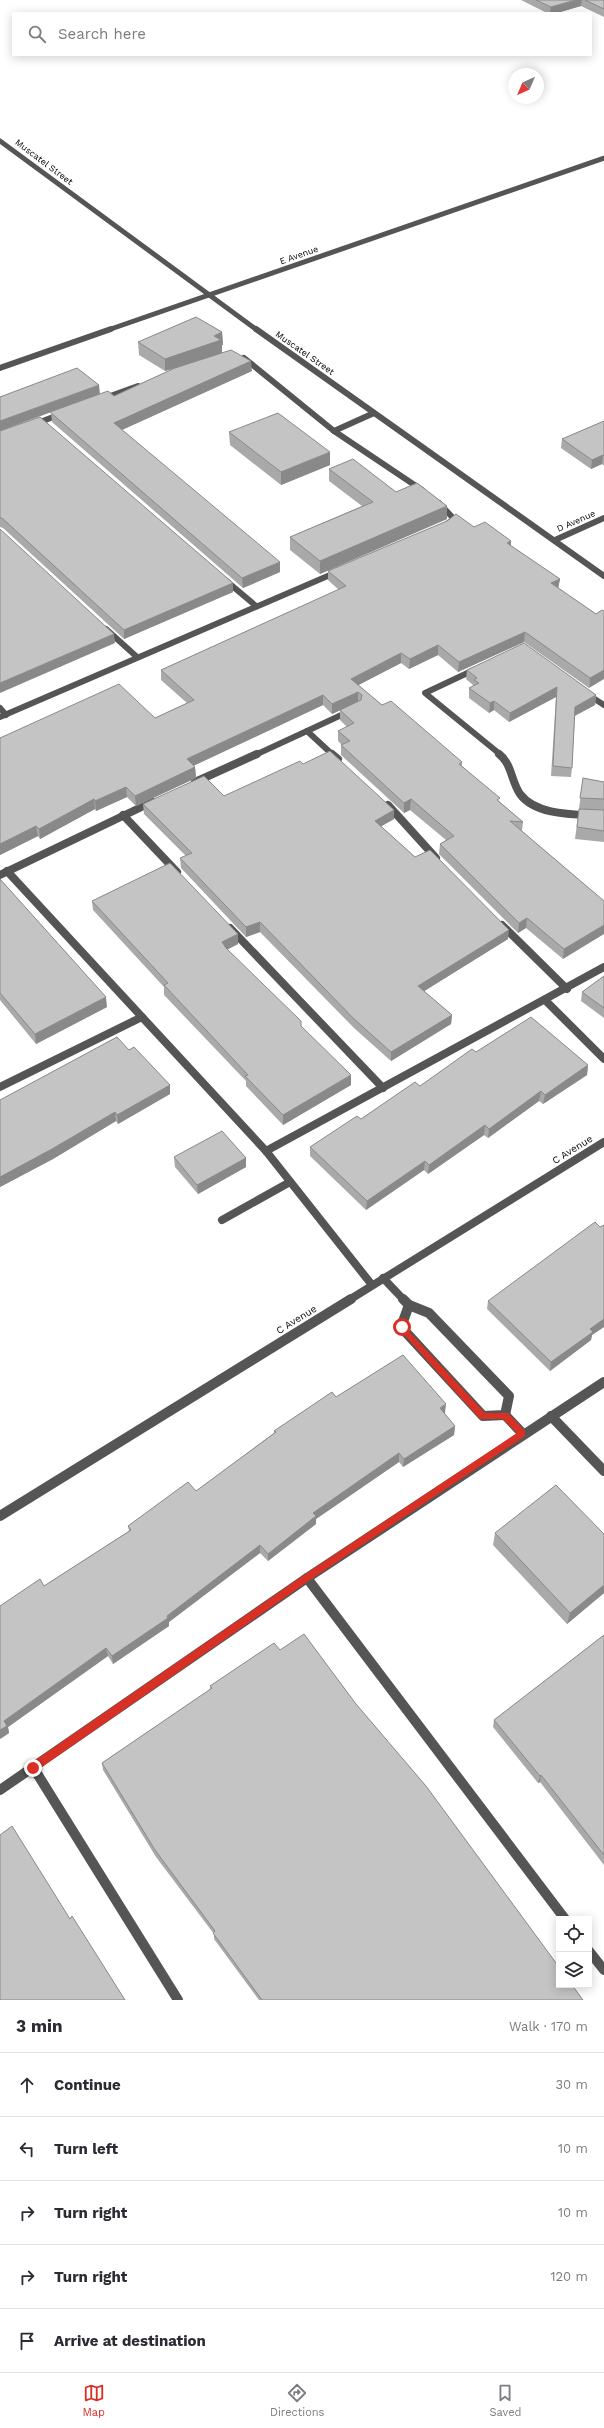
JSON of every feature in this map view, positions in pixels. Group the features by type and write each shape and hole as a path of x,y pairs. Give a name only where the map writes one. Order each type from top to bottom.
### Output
{"street":[{"name":"Muscatel Street","path":"0,141 207,295 604,576"},
{"name":"E Avenue","path":"0,368 604,158"},
{"path":"237,356 243,357 334,431 431,497 454,518 438,529"},
{"path":"92,402 142,384"},
{"path":"28,426 71,410"},
{"path":"334,431 374,413"},
{"path":"42,421 48,426"},
{"name":"D Avenue","path":"555,540 604,518"},
{"path":"0,708 3,716 343,569"},
{"path":"220,575 256,606"},
{"path":"102,626 137,657"},
{"path":"484,665 425,693 506,759 520,794 535,806 551,811 604,816"},
{"path":"581,690 604,705"},
{"path":"187,786 358,707"},
{"path":"307,731 346,766"},
{"path":"380,797 441,863"},
{"path":"158,799 4,873 142,1017 266,1151 372,1285"},
{"path":"123,815 182,878"},
{"path":"495,918 567,989"},
{"path":"226,923 383,1088"},
{"path":"266,1151 546,1001 604,967"},
{"path":"546,1001 604,1059"},
{"path":"0,1087 142,1017"},
{"name":"C Avenue","path":"0,1516 604,1142"},
{"path":"222,1220 290,1182"},
{"path":"383,1278 409,1305 429,1313 509,1396 505,1415"},
{"path":"409,1305 402,1327 483,1416 505,1415"},
{"path":"0,1790 307,1578 522,1434 604,1382"},
{"path":"505,1415 522,1434"},
{"path":"550,1416 604,1471"},
{"path":"307,1578 563,1916"},
{"path":"33,1768 178,2000"},
{"path":"590,1952 604,1970"}],"building":[{"path":"536,0 576,0 551,7"},
{"path":"585,0 604,0 604,9"},
{"path":"196,317 222,332 214,336 221,340 165,359 138,342"},
{"path":"231,350 251,361 114,423 280,562 242,578 50,412 108,391 114,396 175,368"},
{"path":"77,368 99,385 0,421 0,397"},
{"path":"278,413 330,452 281,472 229,432"},
{"path":"40,417 233,583 124,630 2,518 0,518 0,431"},
{"path":"604,421 604,456 603,455 592,460 562,439"},
{"path":"353,459 396,492 417,483 447,506 320,561 290,537 373,502 329,469"},
{"path":"456,514 474,527 485,522 511,541 507,543 560,579 551,583 596,614 602,610 604,611 604,670 590,678 525,632 459,662 438,645 410,659 401,653 351,679 382,705 391,701 462,762 459,764 500,798 497,800 523,822 510,821 604,901 604,925 564,949 527,918 519,923 440,844 454,836 411,799 404,803 341,745 350,741 338,731 354,723 340,710 361,700 362,695 358,692 332,704 323,695 187,759 195,767 135,796 126,787 95,801 94,799 39,829 36,826 0,844 0,738 119,684 155,718 194,700 161,670 346,586 328,571 447,521"},
{"path":"0,529 114,634 0,683"},
{"path":"524,643 596,695 575,707 572,768 553,766 557,687 510,713 494,701 490,703 469,688 479,683 474,680 477,678 467,670"},
{"path":"330,751 394,810 375,821 415,857 430,850 509,930 418,986 452,1015 391,1052 354,1019 260,922 246,927 180,858 192,853 143,804 204,776 224,796 300,761 303,764"},
{"path":"583,778 604,782 604,799 580,798"},
{"path":"579,809 604,810 604,831 577,827"},
{"path":"170,863 238,934 222,942 226,948 301,1021 301,1026 351,1075 283,1115 245,1076 248,1075 164,985 168,983 92,901"},
{"path":"0,879 106,997 35,1034 0,993"},
{"path":"604,976 604,1008 582,992"},
{"path":"531,1017 588,1065 545,1095 541,1091 489,1129 485,1125 429,1165 425,1161 367,1201 310,1147 357,1116 361,1119 415,1082 420,1086 472,1049 476,1052"},
{"path":"117,1037 129,1050 134,1047 170,1085 117,1115 115,1112 52,1149 0,1177 0,1100"},
{"path":"222,1131 246,1158 197,1185 174,1157"},
{"path":"595,1222 600,1227 604,1225 604,1319 590,1329 593,1332 551,1362 488,1301"},
{"path":"403,1355 446,1404 440,1408 455,1426 404,1459 399,1453 313,1513 316,1516 268,1554 260,1545 167,1616 168,1618 112,1656 106,1648 4,1721 7,1726 0,1730 0,1606 40,1579 44,1586 131,1530 128,1526 188,1482 196,1491 276,1432 274,1431 332,1392 336,1397"},
{"path":"556,1485 604,1534 604,1585 570,1613 495,1533"},
{"path":"304,1634 356,1704 426,1786 556,1963 556,1988 574,1988 583,2000 262,2000 213,1933 215,1931 155,1850 102,1763 212,1688 210,1686 274,1643 280,1650"},
{"path":"604,1635 604,1855 541,1775 540,1776 494,1720"},
{"path":"12,1826 70,1919 72,1916 125,2000 0,2000 0,1835"}],"route":[{"path":"33,1768 307,1578 522,1434 505,1415 483,1416 402,1327"}]}
